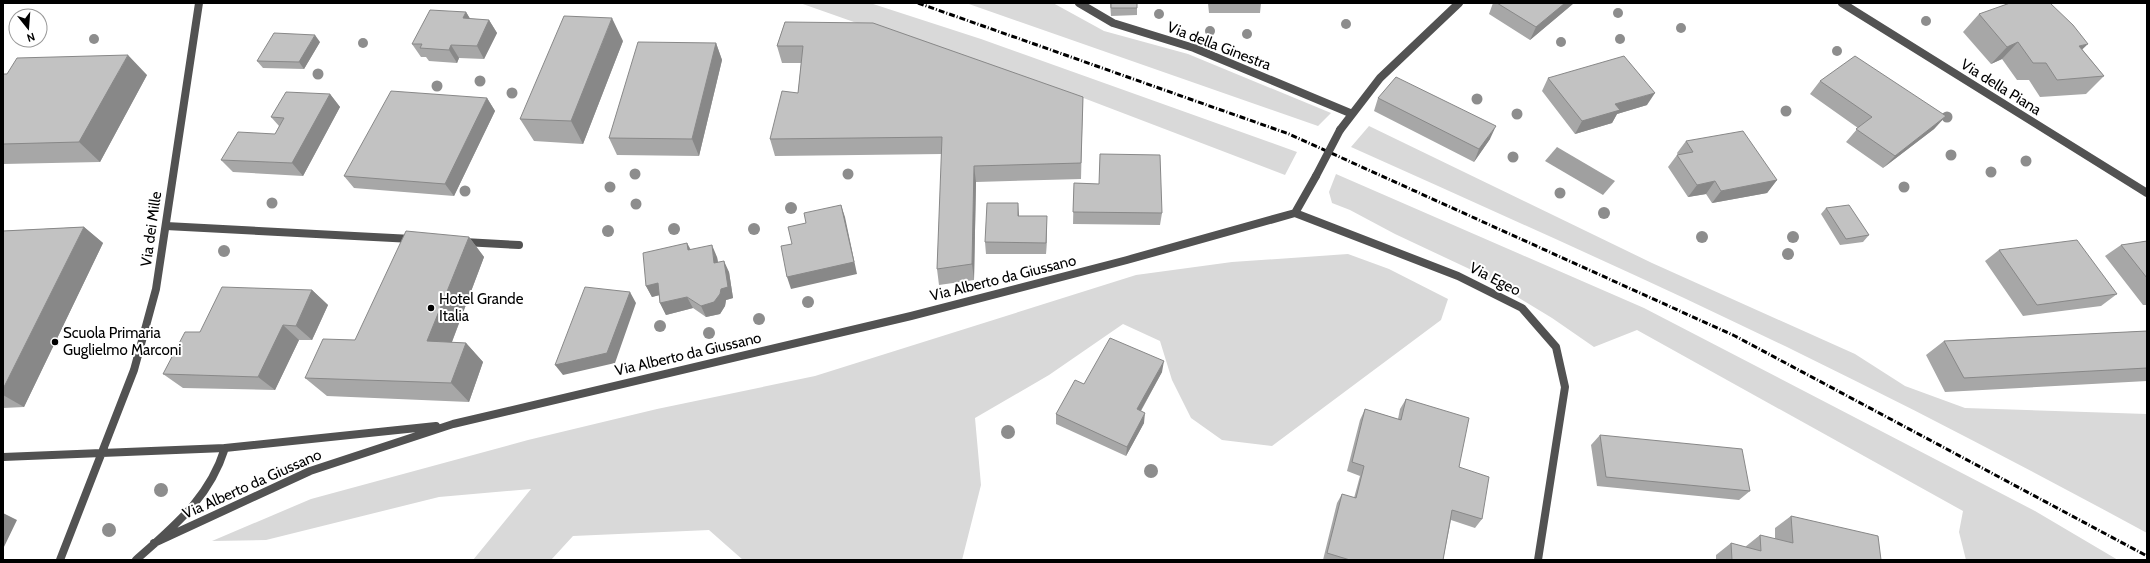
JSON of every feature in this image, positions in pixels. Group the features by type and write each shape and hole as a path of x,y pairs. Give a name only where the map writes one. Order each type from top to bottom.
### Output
{"street":[{"name":"Via dei Mille","path":"60,560 134,370 156,289 199,3"},
{"name":"Via della Ginestra","path":"1079,3 1113,23 1194,48 1350,113"},
{"path":"1295,213 1350,113 1382,75 1459,3"},
{"name":"Via della Piana","path":"1842,3 2147,192"},
{"name":"Via Alberto da Giussano","path":"154,543 310,471 453,424 911,316 1127,260 1295,213"},
{"name":"Via Egeo","path":"1295,213 1458,276 1522,308 1556,347 1565,387 1538,560"},
{"path":"166,226 417,240"},
{"path":"456,242 519,245"},
{"name":"Via Alberto da Giussano","path":"3,457 225,448 453,424"},
{"path":"136,560 199,501 221,465 225,448"}],"shaded area":[{"path":"800,3 870,3 981,39 1297,152 1285,175 1073,94 939,52"},
{"path":"966,3 1053,3 1104,31 1188,54 1331,113 1318,126"},
{"path":"1369,126 1652,263 1855,354 1905,386 1965,408 2147,414 2147,533 1972,440 1795,351 1630,273 1351,147"},
{"path":"1557,147 1615,181 1603,195 1545,161"},
{"path":"1336,174 1644,308 2035,511 2118,560 1966,560 1959,532 1963,511 1637,330 1594,347 1552,318 1478,273 1395,234 1350,210 1332,203 1329,192"},
{"path":"1348,254 1389,269 1448,299 1441,320 1272,446 1222,440 1191,418 1172,380 1160,341 1123,324 1049,375 975,418 981,485 962,560 743,560 709,530 573,536 551,560 473,560 531,489 439,497 266,540 212,541 311,499 528,440 657,409 815,376 1136,275 1232,262"}],"building":[{"path":"1111,3 1137,3 1137,8 1111,8"},
{"path":"1497,3 1565,3 1536,27"},
{"path":"2010,3 2050,3 2073,25 2088,44 2079,46 2104,76 2057,80 2046,63 2033,63 2018,42 2007,47 1979,14"},
{"path":"430,10 466,12 463,18 489,20 477,46 451,45 449,50 420,48 422,44 412,44"},
{"path":"564,16 612,18 571,121 520,119"},
{"path":"785,22 873,23 1083,97 1081,163 974,166 972,264 937,269 942,137 770,139 782,91 798,93 803,46 777,46"},
{"path":"274,33 315,35 299,62 257,61"},
{"path":"638,42 716,43 692,139 609,138"},
{"path":"128,55 79,142 3,144 3,74 7,74 17,58"},
{"path":"1624,56 1655,93 1615,104 1620,110 1582,121 1548,78"},
{"path":"1855,56 1946,116 1895,156 1856,129 1872,117 1820,81"},
{"path":"1396,77 1496,126 1479,149 1378,98"},
{"path":"391,91 487,98 445,184 344,176"},
{"path":"286,92 330,94 292,163 221,160 238,132 275,134 284,118 271,117"},
{"path":"1743,131 1777,180 1721,191 1715,181 1697,185 1677,155 1693,152 1686,141"},
{"path":"1100,154 1160,155 1162,213 1073,212 1074,183 1099,184"},
{"path":"987,203 1018,203 1018,216 1047,216 1046,243 985,242"},
{"path":"841,205 854,262 787,277 781,246 792,244 788,227 806,223 804,213"},
{"path":"1849,205 1869,235 1846,239 1826,208"},
{"path":"84,227 3,389 3,231"},
{"path":"406,231 469,237 427,341 466,343 451,383 305,378 323,339 355,340"},
{"path":"2077,240 2117,294 2037,305 1999,250"},
{"path":"2147,241 2147,278 2121,245"},
{"path":"687,243 688,250 712,245 714,263 724,261 728,287 721,289 720,294 714,302 701,306 687,297 660,303 658,283 646,286 643,253"},
{"path":"222,287 312,290 296,326 283,325 258,377 163,374 185,332 200,332"},
{"path":"585,287 630,292 607,353 555,365"},
{"path":"2147,331 2147,368 1964,378 1944,341"},
{"path":"1110,338 1164,361 1137,409 1145,413 1127,447 1056,414 1075,380 1084,384"},
{"path":"1406,399 1469,418 1459,467 1489,477 1482,519 1452,510 1443,560 1350,560 1327,553 1342,494 1356,498 1364,466 1352,462 1365,409 1401,420"},
{"path":"1600,435 1742,449 1750,491 1606,477"},
{"path":"1791,516 1878,536 1881,560 1732,560 1731,543 1761,551 1760,535 1793,543"}],"railway":[{"path":"918,3 1289,134 1735,336 2147,556"}],"place":[{"name":"Hotel Grande Italia","path":"431,308"},
{"name":"Scuola Primaria Guglielmo Marconi","path":"55,342"}]}
